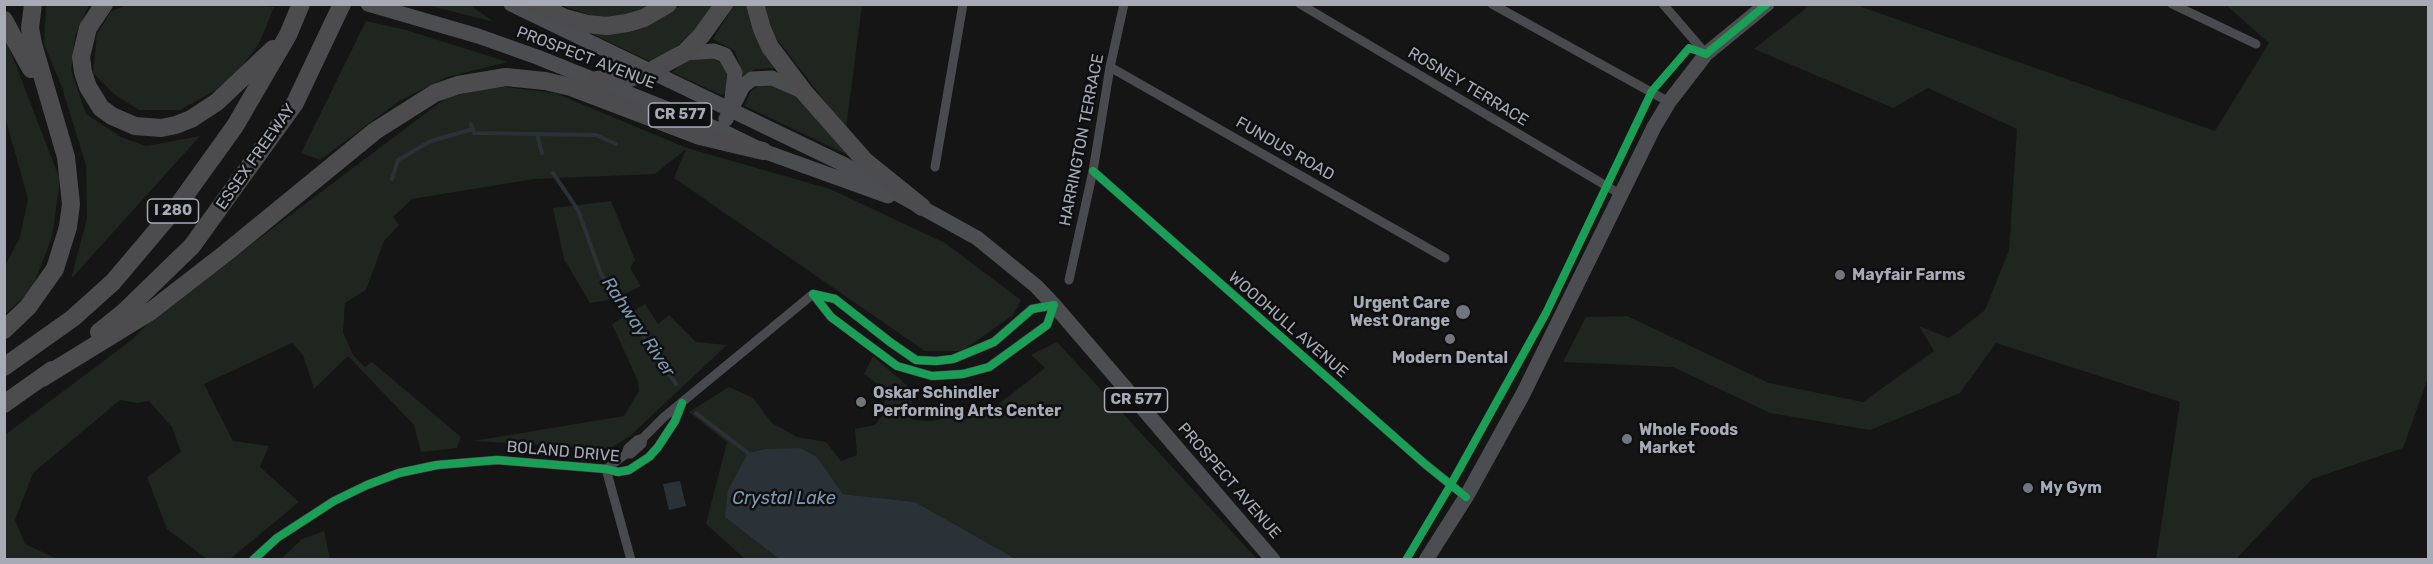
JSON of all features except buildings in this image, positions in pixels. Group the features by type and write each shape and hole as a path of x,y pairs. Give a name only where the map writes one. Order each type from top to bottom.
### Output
{"highway":[{"path":"4,330 28,307 55,269 68,227 71,204 66,157 33,44 30,28 33,4"},
{"path":"104,4 88,28 83,42 81,57 88,87 102,108 112,116 135,126 148,128 176,125 204,111 230,90 288,35"},
{"name":"I 280","path":"4,367 73,318 113,282 178,204 236,126 288,35 301,4"},
{"name":"ESSEX FREEWAY","path":"4,404 42,378 124,312 192,246 295,103 342,4"},
{"path":"536,4 566,18 587,24 607,26 644,18 668,4"},
{"path":"597,80 630,78 651,71 684,53 701,36 723,4"},
{"path":"754,4 770,47 804,92 865,160 922,207"},
{"path":"4,20 22,50 54,118"},
{"path":"42,378 151,311 375,132 435,93 458,85 506,77 545,81 571,87 700,136 763,151"}],"main road":[{"name":"PROSPECT AVENUE","path":"511,4 845,165 977,238 1036,286 1054,305 1273,560"},
{"path":"1426,560 1466,497 1523,394 1654,126 1669,102 1706,54 1767,4"},
{"name":"PROSPECT AVENUE","path":"372,5 478,36 597,80 722,131 763,151 842,181 922,207"},
{"path":"684,53 714,51 725,55 731,63 735,73 735,85 722,131"},
{"path":"729,110 743,86 752,79 772,78 804,92"}],"street":[{"path":"935,167 963,4"},
{"name":"HARRINGTON TERRACE","path":"1069,280 1093,171 1110,67 1124,4"},
{"name":"ROSNEY TERRACE","path":"1300,4 1620,194"},
{"path":"1492,4 1669,102"},
{"path":"1663,4 1706,54"},
{"path":"2172,4 2256,44"},
{"name":"FUNDUS ROAD","path":"1110,67 1445,258"},
{"name":"WOODHULL AVENUE","path":"1093,171 1433,471 1466,497"},
{"path":"813,294 836,299 916,360 936,362 952,359 994,342 1032,309 1054,305 1047,325 989,367 963,374 932,376 897,366 831,317 813,294"},
{"name":"BOLAND DRIVE","path":"606,469 626,454 631,454 642,444 643,438 682,402 813,294"},
{"name":"BOLAND DRIVE","path":"253,560 277,538 334,501 367,484 399,473 437,465 497,460 606,469 618,472 629,470 649,457 658,447 675,421 682,402"},
{"path":"606,469 631,560"}],"shaded area":[{"path":"231,4 274,7 259,44 229,83 180,110 139,110 114,94 93,73 97,34 111,11 128,5"},
{"path":"46,5 89,5 75,36 71,70 86,114 121,137 146,146 200,136 71,279 87,218 86,165 61,85 44,44"},
{"path":"427,5 470,5 494,22"},
{"path":"560,5 659,5 604,20"},
{"path":"682,5 712,5 696,31 657,61 649,61 584,30 638,29"},
{"path":"732,5 748,5 776,68 755,69 743,77 735,51 713,39"},
{"path":"762,5 862,5 846,129 764,22"},
{"path":"1810,5 1856,5 2215,131 2269,43 2226,5 2428,5 2428,378 2403,448 2312,479 2236,559 2156,559 2180,402 1996,343 1960,393 1870,430 1770,413 1673,367 1563,362 1586,317 1627,316 1769,383 1863,402 1934,351 1919,326 1949,338 1985,310 2009,250 2017,129 1928,88 1893,108 1754,49"},
{"path":"366,21 406,30 508,62 447,77 399,101 320,160 301,153"},
{"path":"4,34 60,180 52,237 31,291 5,314 5,266 20,237 28,199 5,117"},
{"path":"704,56 722,62 729,80 728,92 721,95 672,72 684,62"},
{"path":"764,82 804,100 848,155 745,106 750,92"},
{"path":"505,87 555,93 687,148 830,189 945,243 1021,300 1013,315 962,351 925,351 674,178 686,149 655,174 534,179 412,199 393,217 399,225 384,241 366,290 345,303 343,332 353,355 365,367 372,362 461,437 457,448 421,452 414,425 348,356 314,389 303,355 292,343 204,384 233,441 269,446 260,467 299,502 230,559 207,559 167,529 147,477 181,452 172,427 149,401 137,403 120,400 33,473 15,520 25,544 57,559 5,560 5,435 133,339 160,310 164,310 454,92"},
{"path":"611,201 635,260 630,268 641,286 615,299 590,303 564,259 553,208"},
{"path":"645,304 658,324 669,315 696,342 727,345 630,436 609,449 473,441 624,416 639,391 638,381 612,324"},
{"path":"1057,342 1257,559 1016,559 915,502 843,494 817,457 725,517 779,559 745,559 706,524 727,442 689,412 729,387 753,398 772,423 797,437 826,442 841,461 857,455 855,429 875,425 882,416 887,391 864,374 873,356 911,389 912,420 931,421 991,410 1045,368 1031,355"},
{"path":"324,531 330,559 281,559 302,539"}],"water":[{"name":"Crystal Lake","path":"800,448 817,457 843,494 915,502 1016,559 779,559 725,517 728,490 748,453 766,449"},
{"path":"680,481 686,506 669,510 663,484"}],"waterway":[{"name":"Rahway River","path":"471,124 474,133 537,134 542,153"},
{"path":"392,179 398,160 431,141 473,129"},
{"path":"537,134 596,135 616,144"},
{"name":"Rahway River","path":"553,173 578,210 601,274 676,384"},
{"name":"Rahway River","path":"696,413 748,453"}],"cycle path":[{"path":"1406,560 1546,313 1652,91 1689,48 1706,54 1767,4"},
{"path":"1093,171 1425,464 1466,497"},
{"path":"813,294 835,299 916,360 936,361 953,359 994,342 1032,309 1054,305 1047,325 989,367 963,374 932,376 897,366 831,317 813,294"},
{"path":"253,560 277,538 334,501 399,473 437,465 497,460 606,469 618,472 629,470 649,457 658,447 675,421 682,403"}],"place":[{"name":"Mayfair Farms","path":"1840,275"},
{"name":"Urgent Care West Orange","path":"1463,312"},
{"name":"Modern Dental","path":"1450,339"},
{"name":"Oskar Schindler Performing Arts Center","path":"861,402"},
{"name":"Whole Foods Market","path":"1627,439"},
{"name":"My Gym","path":"2028,488"}]}
